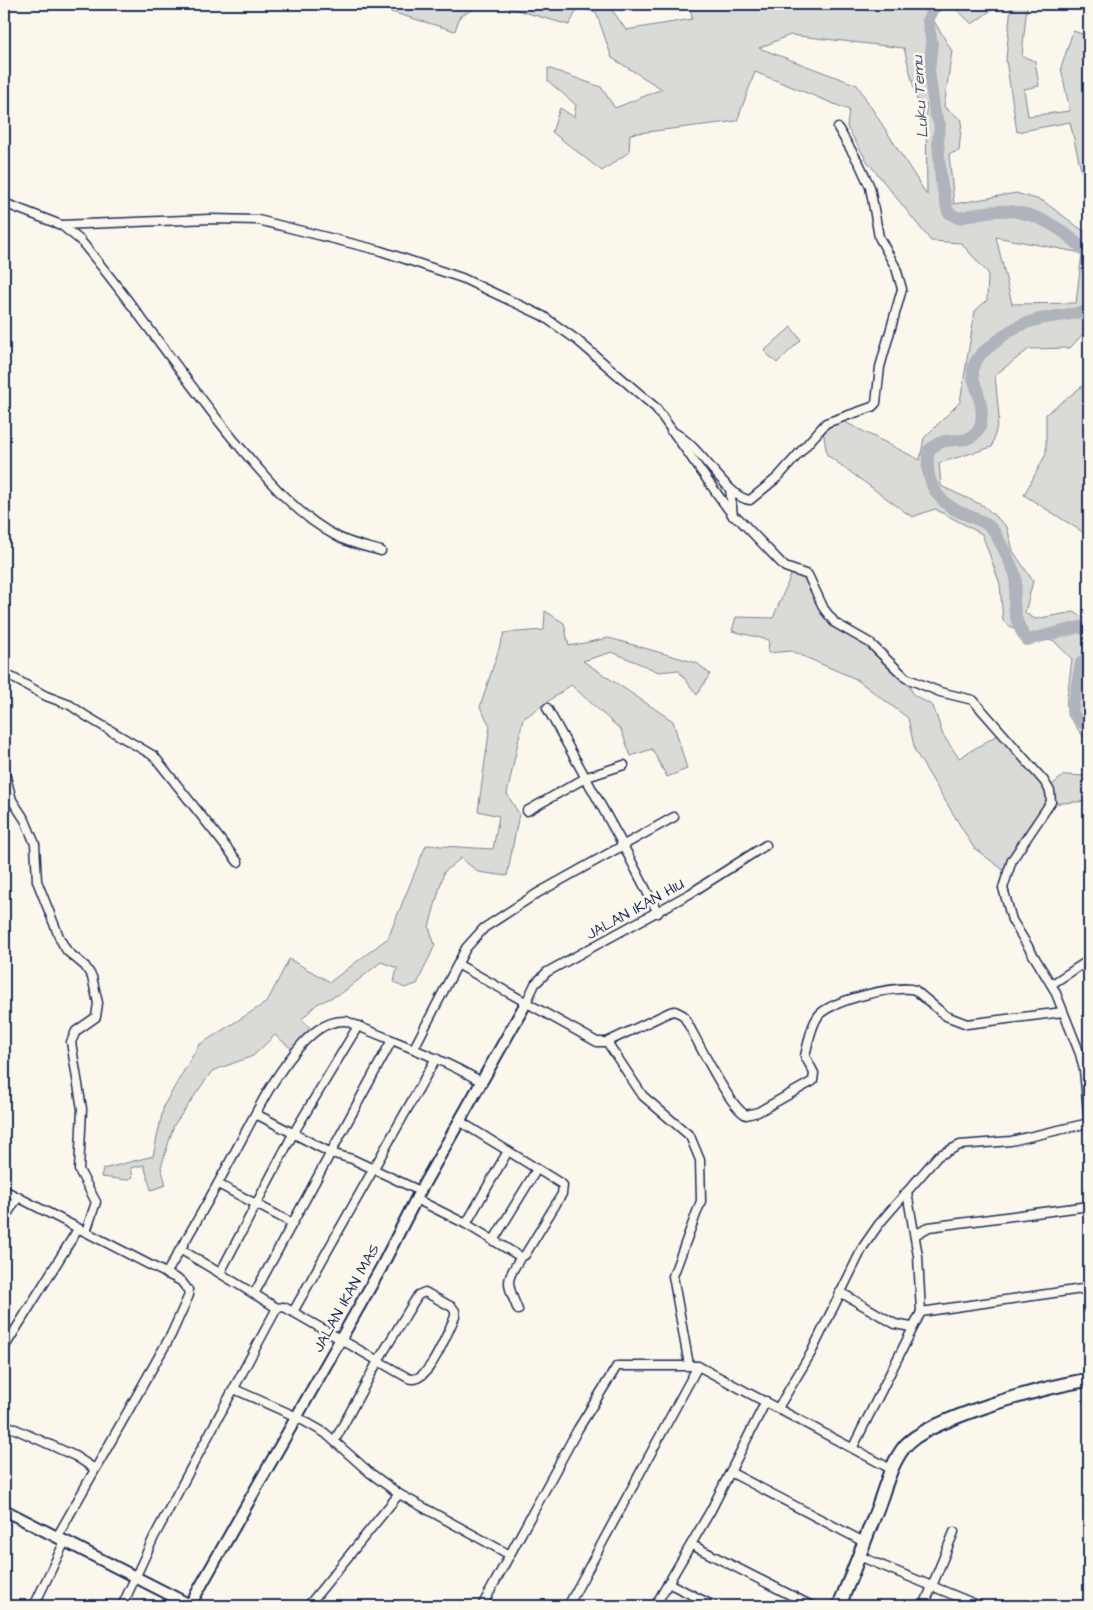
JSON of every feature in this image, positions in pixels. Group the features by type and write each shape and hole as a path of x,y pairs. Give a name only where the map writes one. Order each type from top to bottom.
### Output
{"highway":[{"path":"839,1606 891,1469 906,1444 921,1433 956,1418 1052,1387 1089,1380"}],"street":[{"path":"671,431 687,440 738,496 750,500 778,477 826,423 872,407 876,403 880,366 902,289 896,268 879,237 870,187 856,158 838,128"},
{"path":"4,203 61,225 76,237 97,260 194,390 255,465 285,496 312,520 338,537 381,551"},
{"path":"61,225 210,219 258,220 378,250 462,278 543,316 577,340 656,408 732,516 739,519 785,568 808,575 824,609 835,623 870,643 901,674 940,692 968,697 977,703 1044,781 1050,791 1051,802 1012,860 1003,888 1007,906 1018,931 1052,984 1063,1012 1084,1070 1089,1124 1020,1139 970,1143 951,1148 938,1156 879,1224 863,1247 811,1353 778,1408"},
{"path":"730,489 732,516"},
{"path":"4,673 46,696 70,705 154,756 238,862"},
{"path":"548,708 587,777 658,913"},
{"path":"527,811 587,777 624,765"},
{"path":"4,769 12,800 25,820 35,844 37,880 60,939 67,951 89,970 98,1003 96,1017 76,1031 71,1042 82,1109 79,1170 96,1202 82,1231 4,1348"},
{"path":"414,1048 466,948 484,928 544,890 674,816"},
{"name":"JALAN IKAN HIU","path":"526,1004 535,984 547,972 658,913 717,878 766,845"},
{"path":"1052,984 1089,960"},
{"path":"459,964 526,1004 594,1041 607,1042 670,1012 678,1011 683,1014 738,1110 750,1116 813,1081 814,1073 805,1056 815,1024 819,1015 842,1003 881,992 908,988 915,990 952,1019 967,1024 1063,1012"},
{"name":"JALAN IKAN MAS","path":"191,1606 526,1004"},
{"path":"166,1274 287,1062 310,1037 331,1022 346,1021 414,1048 482,1082"},
{"path":"220,1273 293,1134 358,1026"},
{"path":"254,1294 392,1040"},
{"path":"607,1042 643,1096 690,1136 700,1160 701,1201 673,1276 689,1365"},
{"path":"293,1312 436,1058"},
{"path":"256,1114 331,1153 345,1156 374,1169 520,1257"},
{"path":"461,1122 562,1185 563,1189 524,1255 520,1257 508,1278 518,1310"},
{"path":"466,1224 508,1151"},
{"path":"493,1241 537,1169"},
{"path":"218,1184 292,1223"},
{"path":"4,1190 184,1284 189,1295 187,1303 95,1469 61,1539 34,1606"},
{"path":"853,1448 921,1312 915,1235 907,1192"},
{"path":"4,1219 18,1197"},
{"path":"915,1235 929,1227 1089,1206"},
{"path":"180,1249 276,1308 284,1307 340,1340 378,1361 412,1380 421,1377 433,1360 455,1317 455,1310 425,1292 421,1292 378,1361 335,1440"},
{"path":"921,1312 1089,1288"},
{"path":"840,1292 895,1324 912,1327"},
{"path":"122,1606 134,1578 276,1308"},
{"path":"895,1324 906,1339"},
{"path":"482,1606 578,1429 614,1369 627,1365 698,1366 891,1469"},
{"path":"568,1606 698,1366"},
{"path":"234,1389 297,1417 335,1440 364,1468 399,1494 510,1555"},
{"path":"655,1606 692,1545 766,1401"},
{"path":"4,1424 74,1456 95,1469"},
{"path":"730,1472 864,1542"},
{"path":"308,1606 399,1494"},
{"path":"4,1510 191,1606"},
{"path":"924,1606 954,1532"},
{"path":"692,1545 812,1606"},
{"path":"859,1556 980,1606"},
{"path":"668,1583 714,1606"}],"shaded area":[{"path":"364,4 484,4 460,16 455,31"},
{"path":"496,4 608,4 626,30 692,19 690,4 951,4 931,16 952,51 944,107 962,120 959,151 949,154 954,204 1016,193 1043,201 1089,235 1089,327 1070,348 1029,349 995,375 999,417 992,447 939,463 941,486 984,506 1007,527 1013,551 1033,581 1025,613 1035,619 1074,612 1089,621 1089,744 1077,728 1066,706 1072,659 1053,640 1033,642 1003,621 1000,584 982,534 935,509 912,517 827,455 822,425 833,416 920,460 924,438 960,402 975,311 987,300 988,273 961,243 931,241 867,161 847,127 849,110 755,72 737,121 630,134 629,152 602,171 552,132 560,108 574,117 576,105 548,81 548,68 601,87 615,108 662,89 612,58 596,12 578,8 569,25","holes":["790,35 904,48 917,100 926,104 927,195 857,85 759,48","996,237 1082,253 1076,303 1012,304"]},
{"path":"951,4 1000,4 972,24"},
{"path":"1011,4 1027,4 1022,56 1035,61 1039,86 1024,89 1028,116 1070,111 1061,68 1073,31 1089,36 1089,187 1084,183 1070,122 1017,132 1006,60"},
{"path":"791,327 801,340 777,363 764,351"},
{"path":"1089,381 1089,451 1081,463 1089,485 1089,536 1024,495 1046,454 1046,414"},
{"path":"791,575 803,575 834,623 863,640 905,679 914,695 933,706 943,735 959,758 999,734 1033,771 1046,790 1064,775 1089,776 1089,801 1047,804 1025,834 1006,872 974,848 915,751 908,718 856,679 791,651 768,653 769,640 732,631 736,617 773,618"},
{"path":"545,611 564,623 569,646 609,638 697,663 710,674 697,695 678,670 659,672 612,652 583,661 673,721 687,769 667,777 652,749 631,756 621,730 571,685 523,719 507,794 519,814 507,876 478,872 461,858 444,872 429,927 435,945 417,984 404,988 394,982 397,968 381,962 342,993 317,1004 302,1019 313,1031 293,1050 275,1035 253,1056 212,1071 174,1125 161,1167 166,1185 151,1190 144,1165 131,1168 133,1177 127,1180 101,1177 103,1169 153,1156 164,1105 199,1045 267,1002 289,959 330,982 388,938 426,845 493,849 499,816 478,811 490,726 480,707 504,633 544,630"}],"waterway":[{"name":"Luku Temu","path":"934,4 928,21 932,44 929,71 935,113 940,125 938,141 941,181 948,212 958,218 997,211 1024,213 1060,229 1089,256"},
{"name":"Luku Temu","path":"1089,311 1024,324 1008,332 984,352 977,359 973,368 973,379 979,395 982,415 980,427 970,438 945,441 936,445 929,450 928,461 928,472 931,482 941,498 957,511 988,525 998,539 1015,574 1015,612 1017,622 1027,640 1080,627 1089,632"},
{"name":"Luku Temu","path":"1089,655 1081,663 1072,712 1078,720 1089,727"}]}
